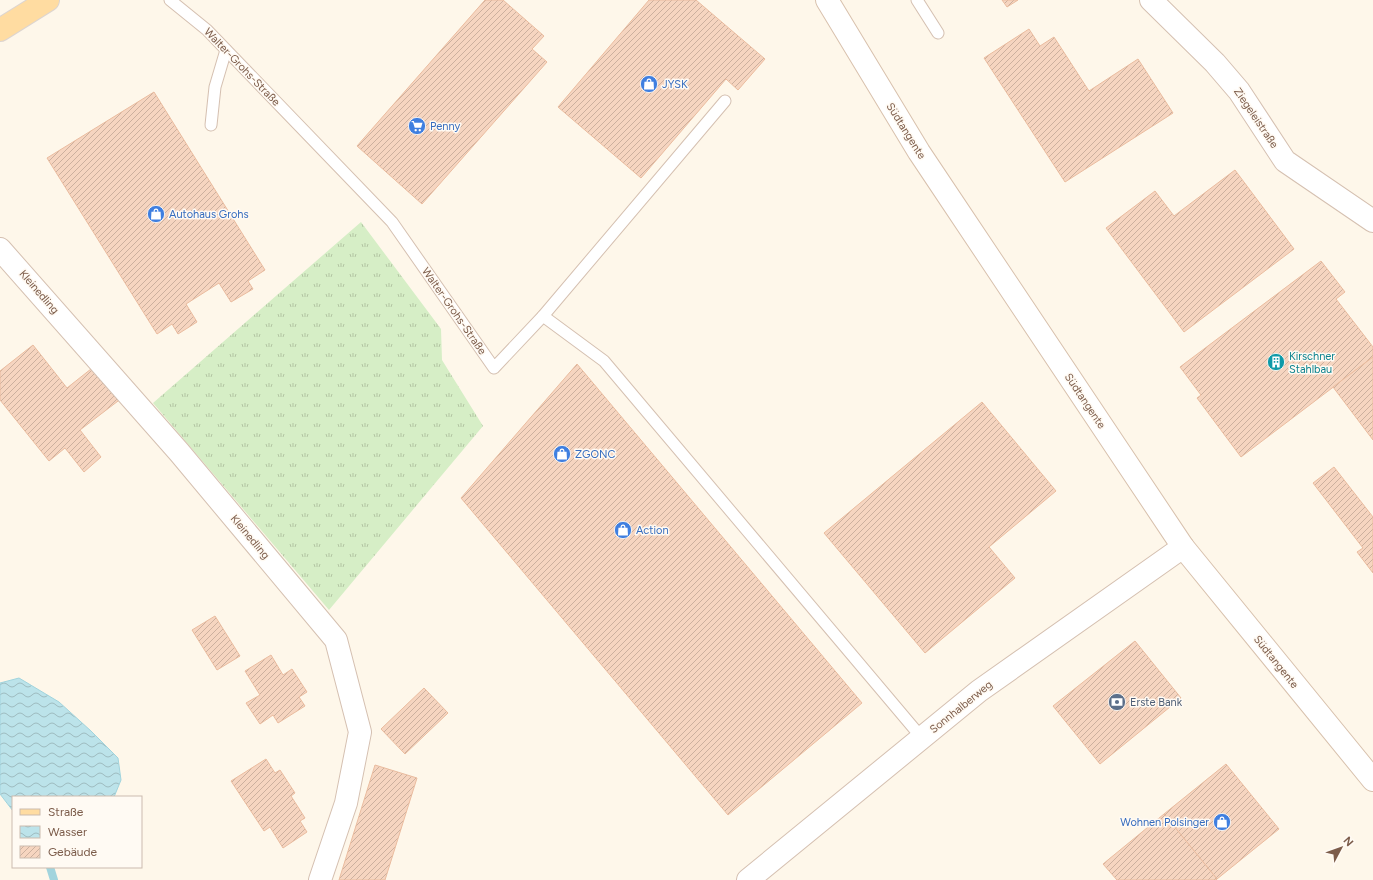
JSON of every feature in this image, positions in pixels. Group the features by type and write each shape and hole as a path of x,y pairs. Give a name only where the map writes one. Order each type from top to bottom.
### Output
{"main road":[{"path":"0,30 48,0"}],"street":[{"name":"Südtangente","path":"827,0 918,152 1183,547 1373,780"},
{"name":"Ziegeleistraße","path":"1151,0 1215,63 1239,91 1285,161 1373,221"},
{"name":"Kleinedling","path":"0,249 179,452 336,640 360,732 346,803 320,880"},
{"name":"Sonnhalberweg","path":"748,880 980,690 1183,547"}],"lane":[{"name":"Walter-Grohs-Straße","path":"170,0 207,30 392,222 494,368 543,316 725,101"},
{"path":"916,0 938,34"},
{"path":"211,125 215,87 226,50"},
{"path":"543,316 604,361 922,738"}],"green space":[{"path":"361,222 441,329 442,360 483,426 329,610 153,403"}],"water":[{"path":"19,678 59,702 91,731 118,758 121,780 114,796 12,796 12,810 0,794 0,683"}],"building":[{"path":"485,0 503,0 544,36 532,49 547,62 422,204 357,146"},
{"name":"JYSK","path":"649,0 696,0 765,59 738,90 726,79 641,178 558,107"},
{"path":"1002,0 1018,0 1007,7"},
{"path":"1029,29 1040,46 1054,37 1089,91 1138,59 1173,113 1065,182 984,58"},
{"name":"Autohaus Grohs","path":"154,92 265,270 248,281 253,289 231,302 219,283 186,304 197,322 178,334 172,324 157,334 47,158"},
{"path":"1235,170 1294,249 1184,332 1106,228 1155,191 1174,216"},
{"name":"Kirschner Stahlbau","path":"1321,261 1345,292 1336,299 1373,347 1373,357 1241,457 1197,398 1201,395 1180,367"},
{"path":"33,345 67,388 96,365 122,398 80,430 101,457 84,472 65,448 49,461 0,400 0,371"},
{"name":"Kirschner Stahlbau","path":"1373,357 1373,440 1333,387"},
{"path":"577,364 862,703 728,815 461,498"},
{"path":"982,402 1056,491 989,547 1015,578 925,653 824,533"},
{"path":"1334,467 1373,517 1373,573 1357,552 1363,548 1313,483"},
{"path":"215,616 240,656 217,670 192,630"},
{"name":"Erste Bank","path":"1135,641 1181,698 1100,764 1053,706"},
{"path":"271,655 283,675 292,669 307,692 299,697 305,706 278,723 273,715 260,724 246,703 260,695 245,671"},
{"path":"424,688 448,713 405,754 381,729"},
{"path":"266,759 275,773 280,770 295,793 291,796 305,818 300,821 307,832 283,848 270,827 264,831 231,781"},
{"name":"Wohnen Polsinger","path":"1226,764 1279,829 1217,879 1164,814"},
{"path":"375,765 417,778 385,880 339,880"},
{"path":"1164,814 1217,879 1216,880 1117,880 1103,864"}],"waterway":[{"path":"50,868 54,880"}],"place":[{"name":"JYSK","path":"649,84"},
{"name":"Penny","path":"417,126"},
{"name":"Autohaus Grohs","path":"156,214"},
{"name":"Kirschner Stahlbau","path":"1276,362"},
{"name":"ZGONC","path":"562,454"},
{"name":"Action","path":"623,530"},
{"name":"Erste Bank","path":"1117,702"},
{"name":"Wohnen Polsinger","path":"1222,822"}]}
